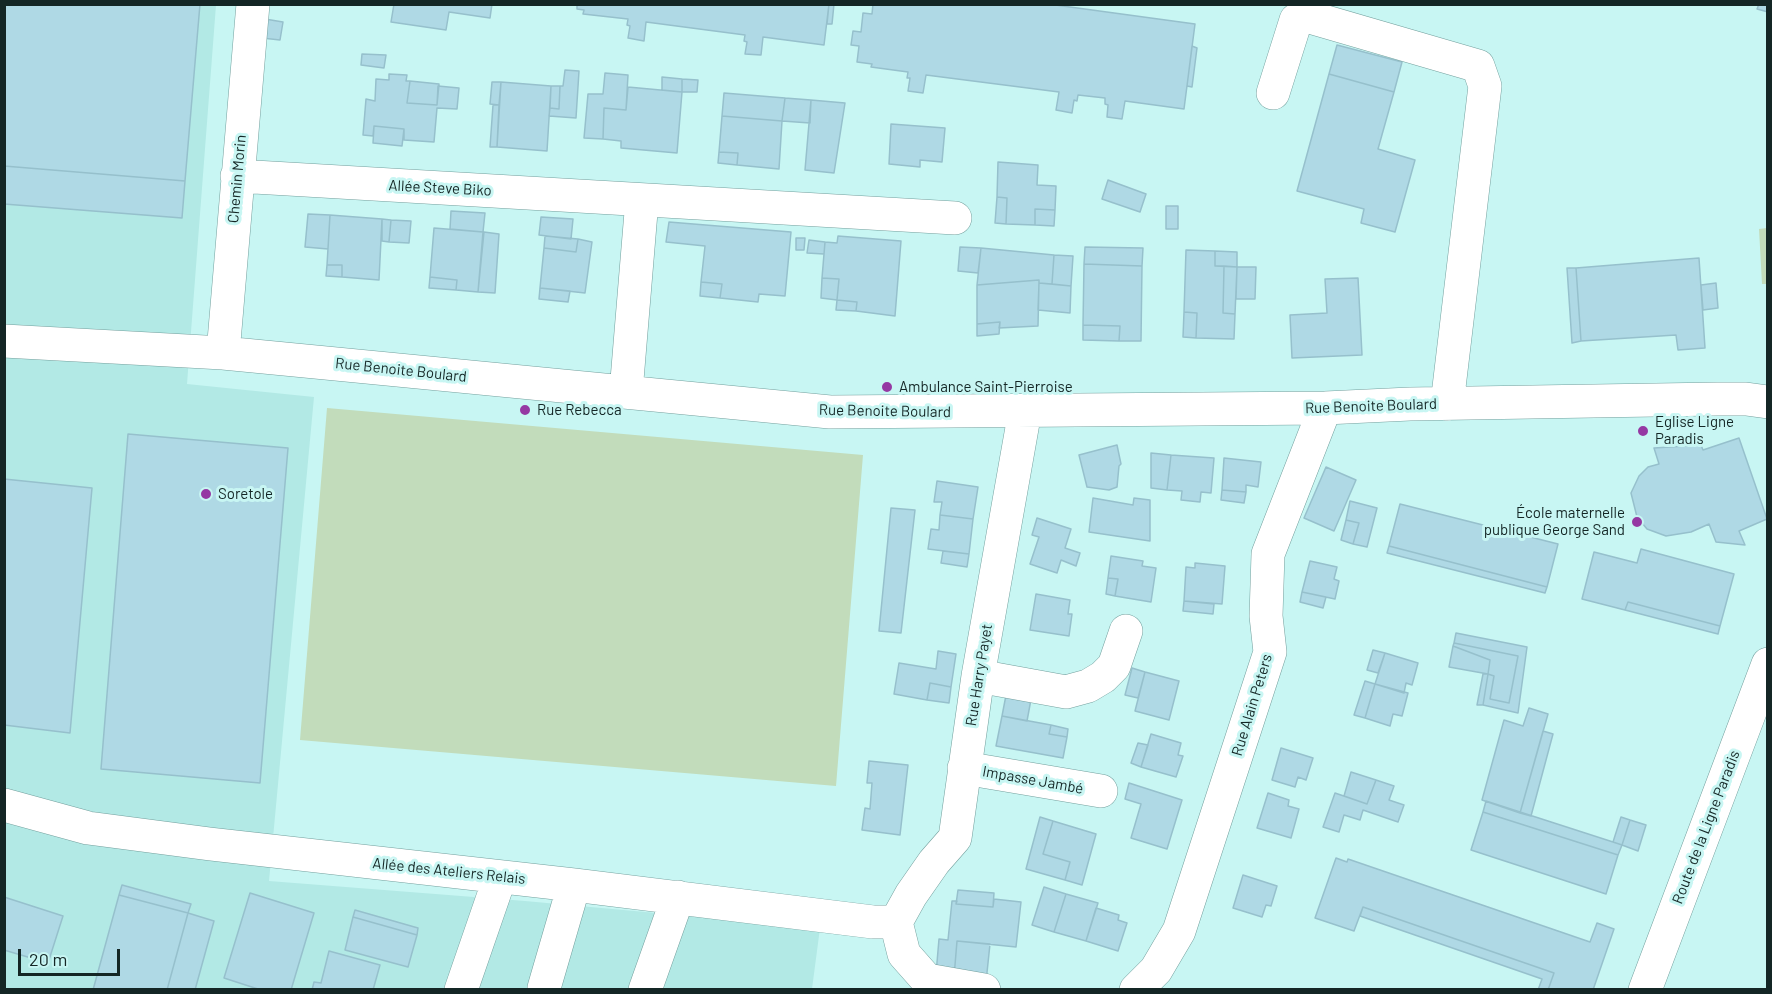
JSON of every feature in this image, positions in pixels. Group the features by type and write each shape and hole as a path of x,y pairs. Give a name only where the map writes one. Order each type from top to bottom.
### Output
{"street":[{"name":"Chemin Morin","path":"223,353 253,4"},
{"path":"1273,93 1296,20 1306,16 1478,66 1485,86 1447,404"},
{"name":"Allée Steve Biko","path":"237,176 955,218"},
{"path":"626,392 642,200"},
{"name":"Rue Benoite Boulard","path":"4,340 223,353 830,412 1326,408 1717,399 1767,402"},
{"name":"Rue Alain Peters","path":"1136,990 1156,970 1179,931 1270,652 1266,616 1268,554 1326,408"},
{"name":"Rue Harry Payet","path":"896,922 934,862 955,838 978,676 1025,411"},
{"path":"978,676 1066,692 1088,686 1103,677 1114,666 1126,631"},
{"name":"Route de la Ligne Paradis","path":"1645,990 1767,664"},
{"name":"Impasse Jambé","path":"964,768 1101,791"},
{"name":"Allée des Ateliers Relais","path":"4,805 88,828 873,922 896,922"},
{"path":"461,990 500,878"},
{"path":"544,988 574,885"},
{"path":"645,990 678,897"},
{"path":"896,922 904,954 927,980 984,990"}],"shaded area":[{"path":"5,5 216,5 187,384 314,397 269,881 525,901 820,928 812,989 5,990"}],"green space":[{"path":"1767,228 1767,284 1762,284 1759,229"},
{"path":"327,408 863,455 836,786 300,740"}],"building":[{"path":"4,4 200,4 185,181 4,166"},
{"path":"394,4 492,4 490,18 449,12 446,30 391,22"},
{"path":"577,4 829,4 824,45 763,37 761,55 745,54 747,42 744,41 745,35 646,22 644,41 628,38 630,26 627,25 628,19 583,14 584,10 577,9"},
{"path":"829,4 834,4 832,24 827,24"},
{"path":"873,4 1048,4 1195,24 1184,109 1125,101 1122,119 1107,117 1108,105 1105,104 1105,98 1078,95 1077,101 1074,100 1072,113 1056,110 1059,92 926,75 923,93 908,91 910,78 907,78 908,72 871,67 872,64 857,62 859,46 851,45 853,31 861,32 863,13 872,14"},
{"path":"1759,4 1768,4 1768,12 1757,9"},
{"path":"265,19 283,22 280,40 262,38"},
{"path":"1337,45 1402,62 1394,92 1329,74"},
{"path":"1192,46 1197,48 1192,87 1187,86"},
{"path":"362,54 386,55 384,68 361,65"},
{"path":"565,70 579,71 576,118 549,116 550,108 559,109 560,86 563,86"},
{"path":"605,73 628,75 626,110 604,108 603,139 584,138 588,94 603,94"},
{"path":"389,74 407,75 406,81 410,81 407,103 437,105 438,86 459,88 457,109 437,108 434,142 404,140 404,129 374,126 373,136 363,135 366,99 375,101 376,79 389,80"},
{"path":"1329,74 1394,92 1378,149 1415,160 1395,232 1361,223 1364,209 1297,191"},
{"path":"662,77 682,79 682,92 662,90"},
{"path":"682,79 698,80 697,92 682,92"},
{"path":"410,81 439,84 437,105 407,103"},
{"path":"492,82 501,82 499,105 490,104"},
{"path":"501,82 551,86 547,151 497,147"},
{"path":"551,86 560,86 559,109 550,108"},
{"path":"628,87 682,92 677,153 621,148 621,141 603,139 604,108 626,110"},
{"path":"724,93 785,98 782,121 722,116"},
{"path":"785,98 811,100 810,123 782,121"},
{"path":"811,100 845,103 834,173 805,170"},
{"path":"493,105 499,105 497,147 490,147"},
{"path":"722,116 782,121 779,169 737,165 738,153 719,152"},
{"path":"891,124 945,128 942,162 920,160 920,167 889,164"},
{"path":"374,126 404,129 402,146 373,143"},
{"path":"719,152 738,153 737,165 718,163"},
{"path":"998,162 1038,165 1037,185 1056,186 1055,210 1035,209 1035,225 1006,224 1007,198 997,197"},
{"path":"4,166 185,181 182,218 4,204"},
{"path":"1108,180 1146,194 1140,212 1102,199"},
{"path":"997,197 1007,198 1006,224 995,223"},
{"path":"1166,206 1178,206 1178,229 1166,229"},
{"path":"1035,209 1055,210 1054,226 1035,225"},
{"path":"451,211 485,213 483,232 450,229"},
{"path":"308,214 330,215 328,249 305,247"},
{"path":"330,215 382,219 379,280 342,277 342,265 327,265"},
{"path":"541,217 573,219 571,239 539,235"},
{"path":"382,219 391,220 389,242 382,241"},
{"path":"391,220 411,221 409,243 389,242"},
{"path":"669,222 791,232 785,296 759,294 758,302 720,298 722,284 701,282 705,246 666,242"},
{"path":"434,228 483,232 478,292 456,290 457,280 430,277"},
{"path":"484,232 499,234 495,293 478,292"},
{"path":"545,236 578,239 576,252 544,248"},
{"path":"838,236 901,241 895,316 856,311 857,302 837,300 839,279 822,278 825,242 837,243"},
{"path":"796,238 805,238 804,250 796,250"},
{"path":"578,239 592,242 585,293 540,288 544,248 576,252"},
{"path":"809,240 825,242 824,254 807,253"},
{"path":"960,247 981,248 978,273 958,271"},
{"path":"1085,247 1143,248 1142,266 1084,264"},
{"path":"981,248 1054,255 1052,284 1039,283 1039,280 977,285"},
{"path":"1186,250 1215,251 1215,266 1224,266 1223,313 1235,314 1234,339 1196,338 1197,313 1184,312"},
{"path":"1215,251 1237,252 1237,267 1215,266"},
{"path":"1054,255 1073,256 1071,286 1052,284"},
{"path":"1699,258 1705,348 1678,350 1676,335 1581,341 1576,268"},
{"path":"1084,264 1142,266 1141,341 1119,341 1120,326 1083,325"},
{"path":"327,265 342,265 342,277 326,276"},
{"path":"1224,266 1237,267 1235,314 1223,313"},
{"path":"1237,267 1256,267 1255,299 1236,299"},
{"path":"1567,268 1576,268 1581,341 1572,343"},
{"path":"430,277 457,280 456,290 429,288"},
{"path":"822,278 839,279 837,300 821,298"},
{"path":"1358,278 1362,355 1292,358 1290,315 1327,313 1325,279"},
{"path":"1039,280 1038,326 999,328 1000,322 977,324 977,285"},
{"path":"701,282 722,284 720,298 700,296"},
{"path":"1039,283 1071,286 1070,313 1038,310"},
{"path":"1716,283 1718,308 1703,310 1701,285"},
{"path":"540,288 570,291 568,302 539,299"},
{"path":"837,300 857,302 856,311 836,310"},
{"path":"1184,312 1197,313 1196,338 1183,337"},
{"path":"1000,322 999,334 977,336 977,324"},
{"path":"1083,325 1120,326 1119,341 1083,340"},
{"path":"128,434 288,448 260,783 101,769"},
{"path":"1739,438 1767,519 1739,531 1745,545 1716,542 1709,524 1691,532 1666,536 1647,529 1637,517 1631,493 1639,476 1648,467 1659,464 1654,448 1701,445 1703,450"},
{"path":"1117,445 1121,464 1117,487 1109,490 1087,487 1079,455"},
{"path":"1151,453 1171,455 1167,490 1151,488"},
{"path":"1171,455 1214,458 1211,493 1201,492 1200,502 1181,500 1182,491 1167,490"},
{"path":"1224,458 1261,462 1258,487 1246,485 1246,492 1222,490"},
{"path":"1326,467 1356,480 1334,531 1304,518"},
{"path":"4,479 92,488 70,733 4,725"},
{"path":"937,481 978,487 973,519 940,515 942,502 934,502"},
{"path":"1222,490 1246,492 1244,503 1221,500"},
{"path":"1093,498 1133,505 1134,498 1150,500 1150,541 1089,532"},
{"path":"1350,501 1377,508 1367,547 1353,544 1359,523 1346,520"},
{"path":"1400,504 1558,544 1547,587 1389,546"},
{"path":"891,508 915,510 901,633 879,631"},
{"path":"940,515 973,519 969,554 928,549 931,529 939,530"},
{"path":"1037,518 1071,529 1065,548 1080,553 1076,566 1061,560 1057,573 1030,564 1039,537 1032,535"},
{"path":"1346,520 1359,523 1353,544 1341,540"},
{"path":"1389,546 1547,587 1545,593 1387,553"},
{"path":"1641,549 1734,574 1720,626 1628,602 1625,610 1582,599 1594,552 1637,563"},
{"path":"943,551 969,554 967,567 941,563"},
{"path":"1111,556 1143,561 1142,566 1156,568 1151,602 1115,596 1118,579 1108,578"},
{"path":"1310,561 1337,567 1334,579 1339,581 1335,599 1302,592"},
{"path":"1195,563 1225,566 1222,604 1184,601 1186,567 1195,568"},
{"path":"1108,578 1118,579 1115,596 1106,594"},
{"path":"1302,592 1326,597 1323,608 1300,602"},
{"path":"1036,594 1070,600 1068,614 1072,614 1069,636 1030,630"},
{"path":"1184,601 1214,604 1213,614 1183,611"},
{"path":"1628,602 1720,626 1718,634 1625,610"},
{"path":"1456,633 1527,647 1518,713 1483,705 1488,674 1494,676 1490,699 1509,703 1518,656 1454,643"},
{"path":"1454,643 1518,656 1509,703 1490,699 1494,676 1488,674 1490,660 1453,646"},
{"path":"1453,646 1490,660 1488,674 1449,667"},
{"path":"1373,650 1385,653 1378,673 1367,670"},
{"path":"938,651 956,654 951,687 930,683 927,700 894,694 899,663 936,669"},
{"path":"1385,653 1418,663 1412,685 1406,683 1404,693 1375,684"},
{"path":"1132,668 1145,672 1138,698 1125,695"},
{"path":"1145,672 1179,681 1169,720 1135,711"},
{"path":"1483,674 1488,674 1483,705 1477,705"},
{"path":"1365,681 1375,684 1365,718 1354,715"},
{"path":"930,683 951,687 949,703 927,700"},
{"path":"1375,684 1408,693 1402,716 1393,714 1390,726 1365,718"},
{"path":"1007,690 1032,694 1027,721 1002,716"},
{"path":"1529,708 1548,714 1520,813 1482,800 1504,720 1523,726"},
{"path":"1002,716 1051,725 1049,734 1067,737 1063,758 996,746"},
{"path":"1051,725 1068,729 1067,737 1049,734"},
{"path":"1543,731 1553,734 1531,816 1520,813"},
{"path":"1151,734 1181,743 1178,755 1183,756 1176,777 1141,767"},
{"path":"1138,743 1148,745 1141,767 1131,763"},
{"path":"1281,748 1313,758 1306,780 1298,777 1295,787 1272,780"},
{"path":"869,761 908,765 900,835 862,830 865,808 870,809 872,783 867,783"},
{"path":"1351,772 1376,780 1367,804 1344,796"},
{"path":"1376,780 1394,786 1389,800 1404,805 1398,822 1363,810 1360,820 1344,815 1339,832 1323,827 1335,793 1367,804"},
{"path":"1129,783 1182,800 1167,849 1131,838 1141,804 1125,799"},
{"path":"1268,793 1289,800 1288,806 1299,809 1291,838 1257,828"},
{"path":"1486,801 1622,845 1618,855 1483,812"},
{"path":"1483,812 1618,855 1606,894 1471,850"},
{"path":"1040,817 1053,821 1043,854 1070,862 1065,880 1026,869"},
{"path":"1621,817 1630,820 1622,845 1613,842"},
{"path":"1630,820 1646,825 1638,851 1622,845"},
{"path":"1053,821 1096,834 1082,885 1065,880 1070,862 1043,854"},
{"path":"1336,858 1347,862 1348,859 1590,942 1597,923 1614,929 1593,990 1548,990 1554,973 1363,907 1354,931 1315,918"},
{"path":"1243,875 1277,886 1271,906 1266,905 1262,917 1233,908"},
{"path":"122,885 191,904 188,913 119,895"},
{"path":"1044,887 1066,894 1054,932 1032,925"},
{"path":"958,890 994,893 993,907 956,904"},
{"path":"250,893 314,913 291,990 261,990 224,978"},
{"path":"1066,894 1098,903 1086,941 1054,932"},
{"path":"119,895 188,913 167,990 93,990"},
{"path":"4,897 63,916 48,963 4,950"},
{"path":"994,899 1021,902 1016,947 957,941 954,977 936,974 939,939 948,940 952,901 957,901 956,904 993,907"},
{"path":"1363,907 1554,973 1548,990 1538,990 1542,979 1360,916"},
{"path":"1096,908 1119,915 1118,920 1127,923 1118,951 1086,941"},
{"path":"355,910 418,928 417,935 353,917"},
{"path":"188,913 214,921 195,990 167,990"},
{"path":"353,917 417,935 408,967 345,950"},
{"path":"957,941 990,944 986,982 954,977"},
{"path":"329,951 380,965 373,990 312,990 314,982 321,983"}],"place":[{"name":"Ambulance Saint-Pierroise","path":"887,387"},
{"name":"Rue Rebecca","path":"525,410"},
{"name":"Eglise Ligne Paradis","path":"1643,431"},
{"name":"Soretole","path":"206,494"},
{"name":"École maternelle publique George Sand","path":"1637,522"}]}
